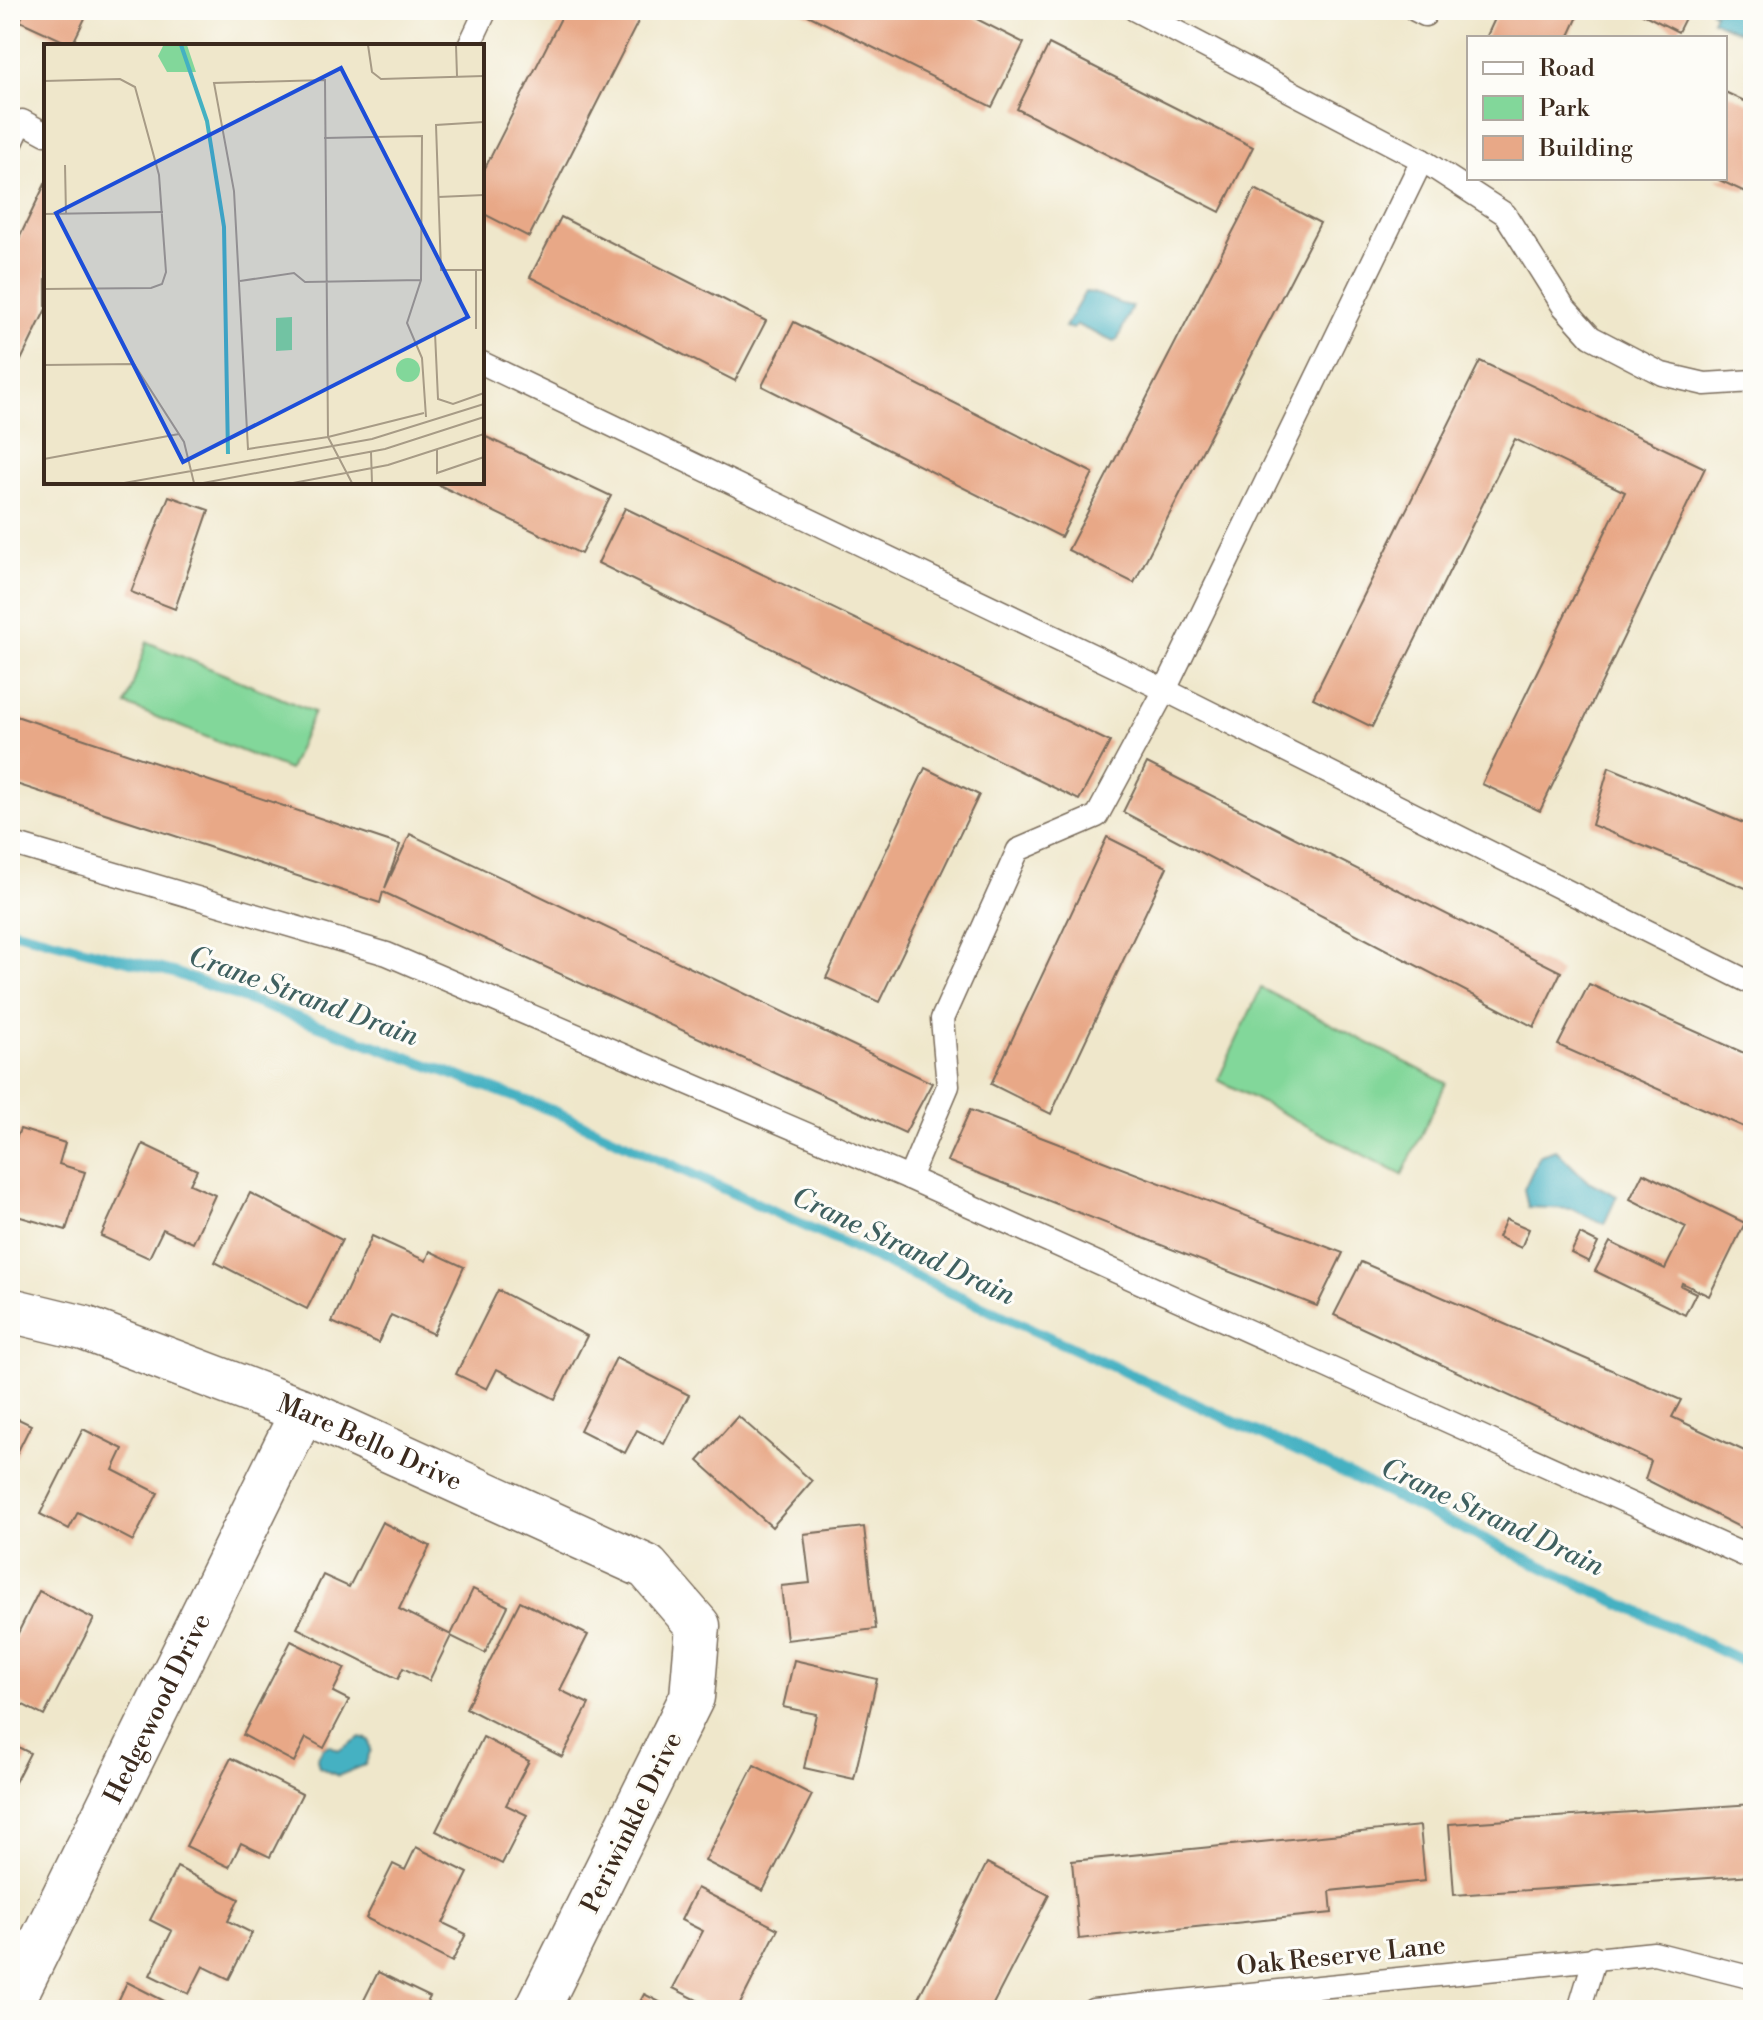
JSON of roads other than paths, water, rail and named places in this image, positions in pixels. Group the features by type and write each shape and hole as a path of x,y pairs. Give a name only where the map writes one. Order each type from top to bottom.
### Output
{"street":[{"name":"Mare Bello Drive","path":"10,1310 84,1328 303,1411 647,1567 698,1626"},
{"name":"Hedgewood Drive","path":"10,2006 20,1959 303,1411"},
{"name":"Periwinkle Drive","path":"537,2010 692,1697 698,1626"}],"lane":[{"path":"470,44 486,10"},
{"path":"1135,10 1422,160 1505,214 1563,306 1591,337 1662,374 1705,384 1753,381"},
{"path":"1415,10 1425,15 1428,10"},
{"path":"10,147 22,121 44,133"},
{"path":"909,1178 948,1086 942,1019 1018,850 1097,816 1165,690 1422,160"},
{"path":"484,364 1165,690 1753,984"},
{"path":"10,843 387,954 909,1178 1753,1559"},
{"name":"Oak Reserve Lane","path":"1093,2010 1654,1953 1753,1978"},
{"path":"1579,2010 1595,1957"}],"water":[{"path":"1753,10 1753,38 1712,20 1715,13 1710,11"},
{"path":"1085,292 1132,306 1114,342 1077,325 1073,329 1065,327"},
{"path":"1556,1150 1586,1180 1617,1196 1604,1224 1572,1209 1528,1207 1524,1189 1540,1155"},
{"path":"361,1737 369,1740 371,1750 365,1765 338,1776 319,1767 317,1759 323,1748 329,1745 339,1750"}],"waterway":[{"name":"Crane Strand Drain","path":"10,930 175,973 556,1112 1311,1457 1753,1666"}]}
